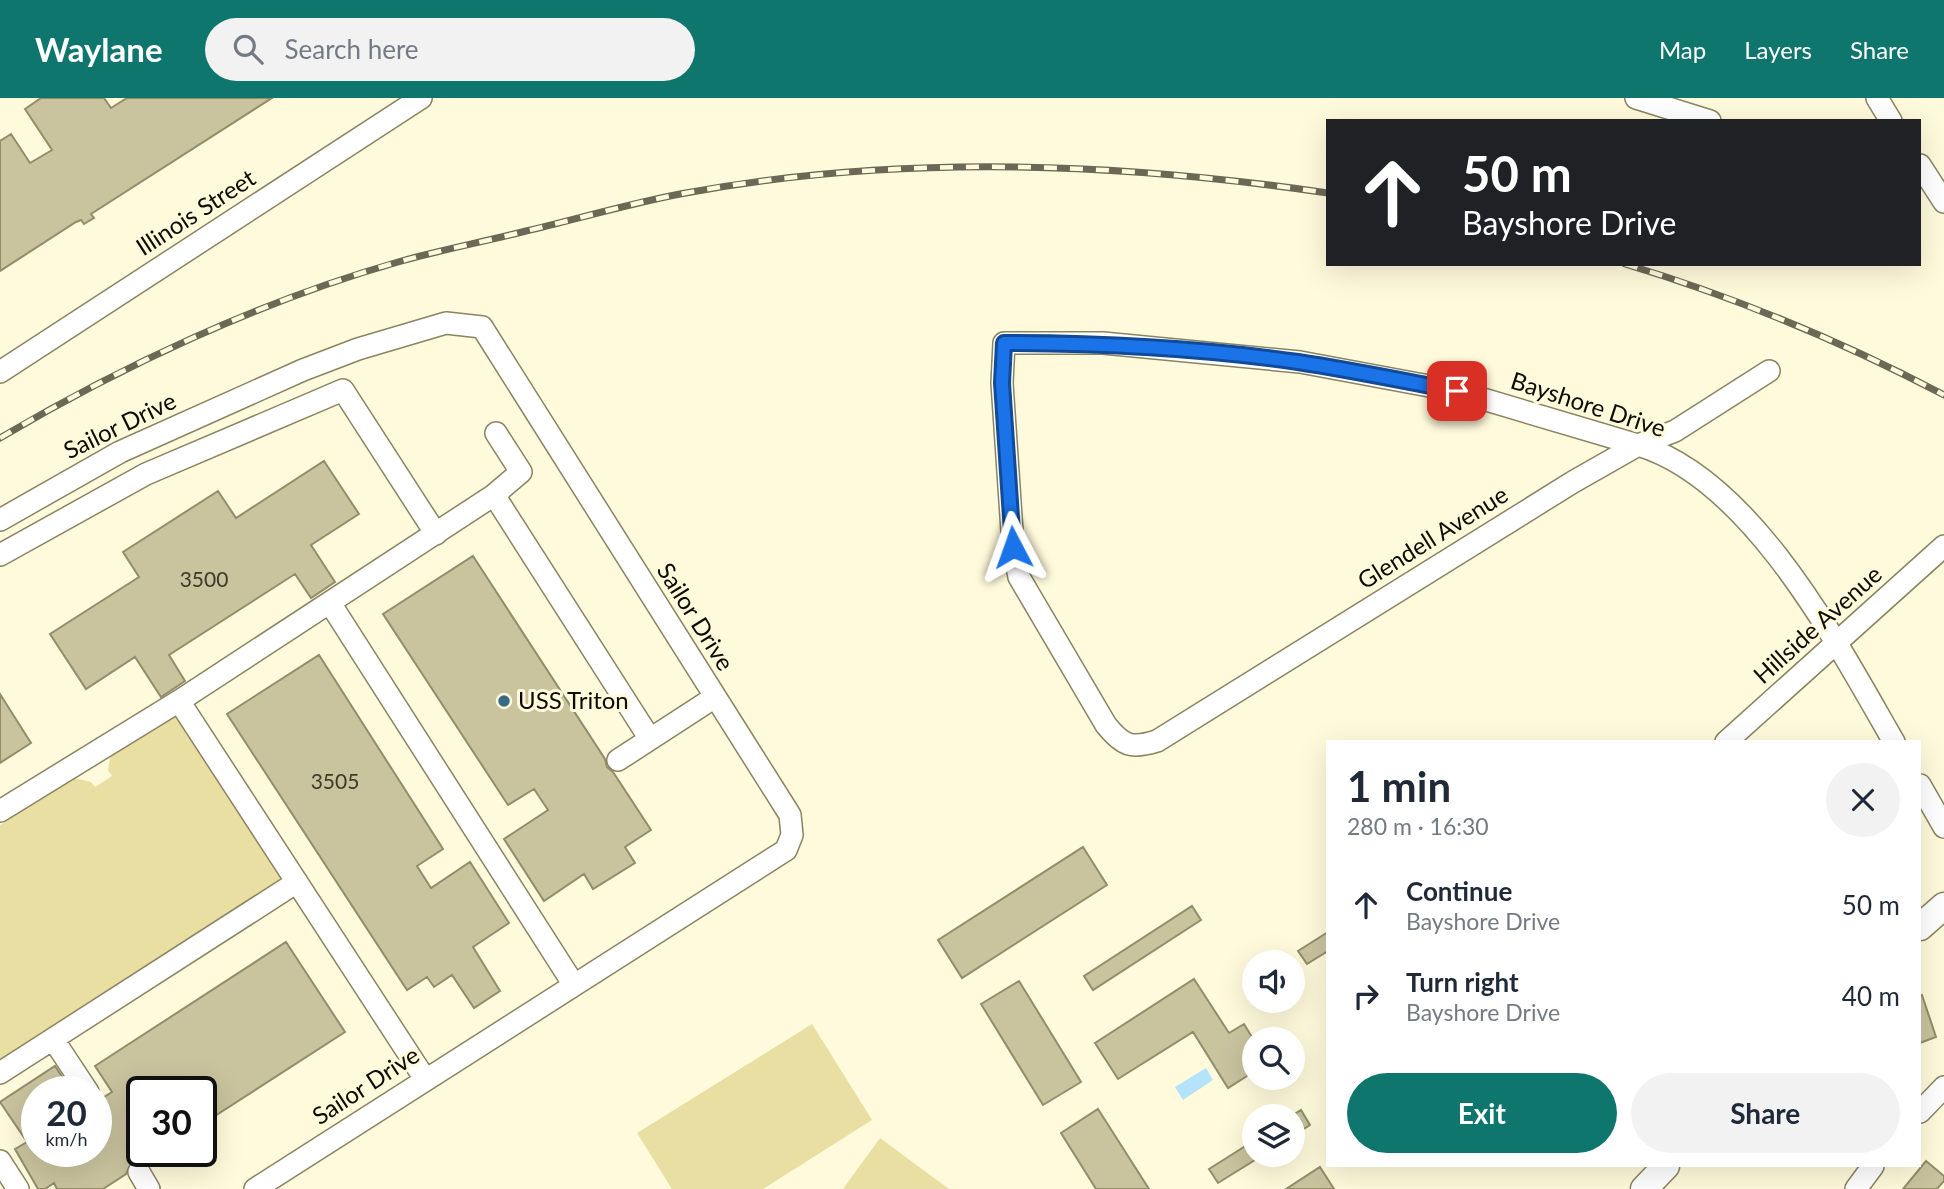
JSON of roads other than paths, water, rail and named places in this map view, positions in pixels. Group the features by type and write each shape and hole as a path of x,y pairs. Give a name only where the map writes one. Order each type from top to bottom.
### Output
{"main road":[{"path":"1921,927 1944,905"},
{"path":"1644,1189 1665,1167"}],"street":[{"name":"Illinois Street","path":"0,372 421,98"},
{"path":"1636,98 1704,119"},
{"path":"1877,98 1890,119"},
{"path":"1921,167 1944,202"},
{"path":"1921,197 1944,208"},
{"name":"Sailor Drive","path":"0,520 120,452 303,370 358,349 446,323 482,327 790,815 792,835 786,850 255,1189"},
{"name":"Bayshore Drive","path":"1126,743 1118,740 1106,725 1019,576 1013,547 1005,427 1004,343 1103,343 1300,362 1457,391 1651,449 1693,473 1740,513 1773,550 1837,643 1894,740"},
{"name":"Glendell Avenue","path":"1126,743 1138,746 1157,741 1561,489 1638,445 1675,431 1769,371"},
{"path":"0,555 146,474 343,390 436,534"},
{"path":"0,811 179,701 494,495 521,472 496,433"},
{"path":"494,495 650,739"},
{"name":"Hillside Avenue","path":"1728,740 1944,547"},
{"path":"330,603 574,985"},
{"path":"618,760 715,697"},
{"path":"179,701 425,1079"},
{"path":"1921,787 1944,827"},
{"path":"0,1073 297,882"},
{"path":"53,1039 77,1076"},
{"path":"1921,1111 1944,1087"},
{"path":"0,1161 18,1189"},
{"path":"1856,1189 1872,1167"}],"water":[{"path":"1206,1068 1213,1080 1183,1100 1175,1087"}],"railway":[{"path":"0,438 143,361 295,296 414,258 680,194 760,181 841,173 1004,167 1167,174 1326,193"},
{"path":"1631,266 1788,322 1944,395"}],"place":[{"name":"USS Triton","path":"504,701"}]}
